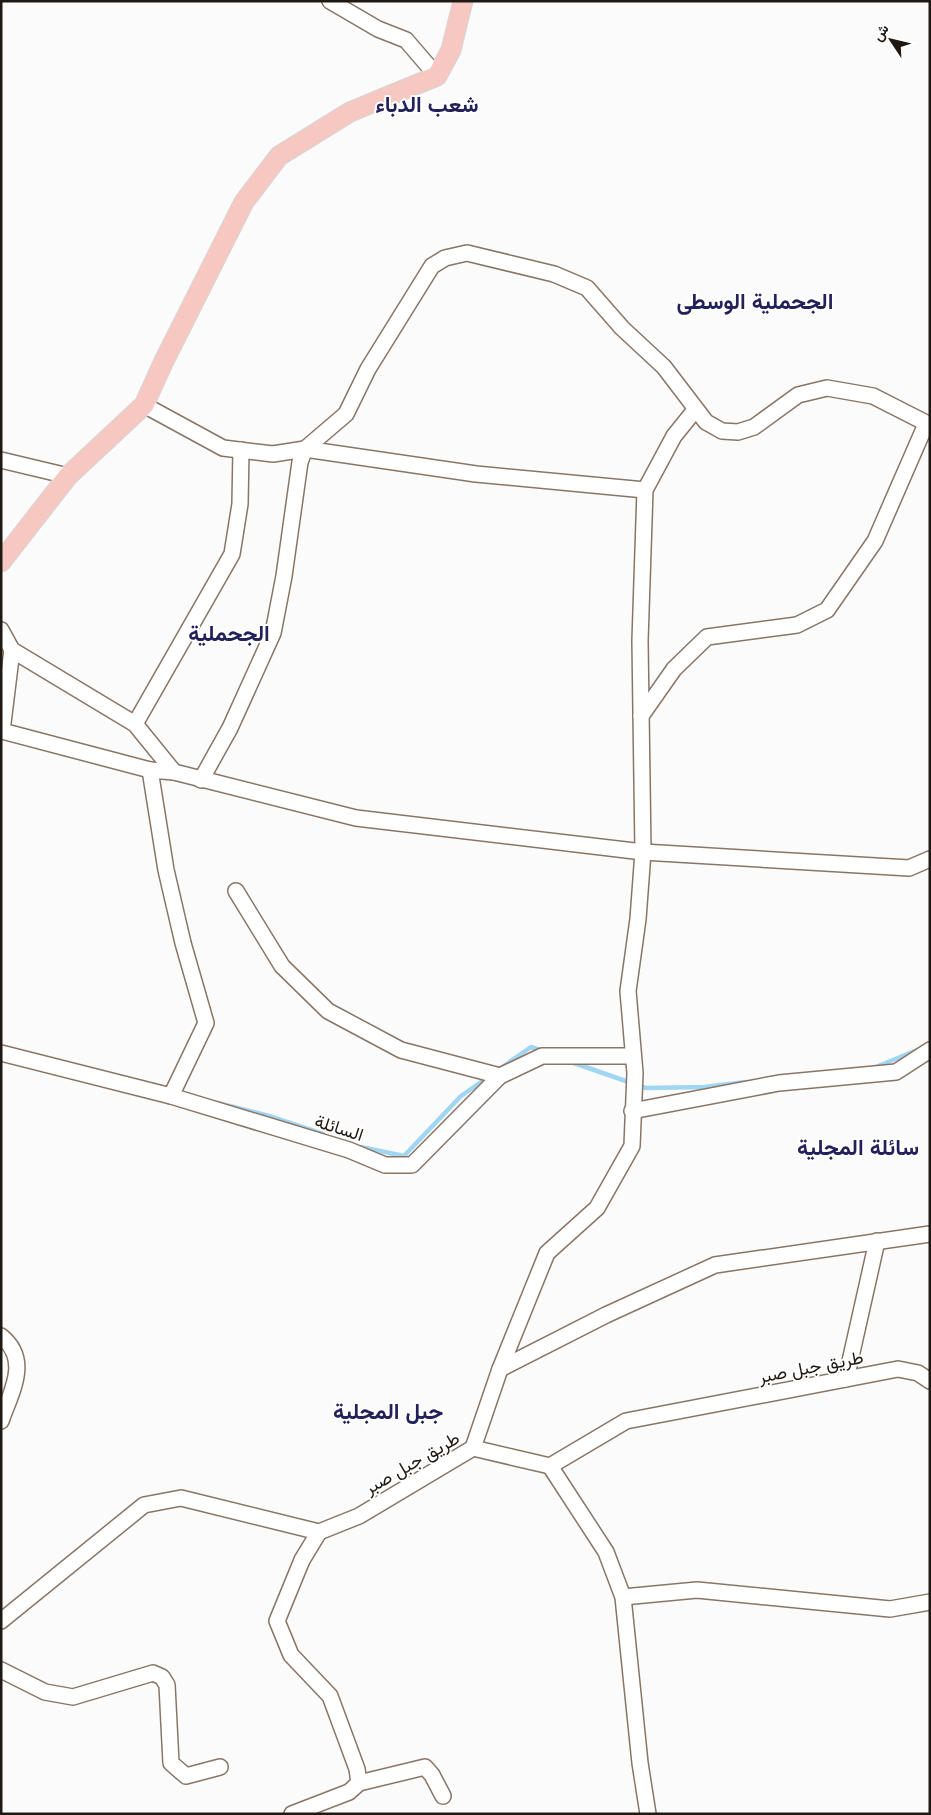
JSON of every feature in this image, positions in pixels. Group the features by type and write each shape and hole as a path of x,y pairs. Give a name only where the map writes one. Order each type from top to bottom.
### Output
{"main road":[{"path":"1,562 68,476 144,405 172,343 244,202 279,156 350,112 437,76 451,50 463,1"}],"street":[{"path":"330,1 378,29 406,40 437,76"},
{"path":"201,780 230,728 273,633 284,576 298,472 305,449 346,414 368,370 432,266 445,258 467,253 554,274 587,288 622,328 664,367 706,422 722,431 738,432 754,427 798,395 827,388 873,396 928,424 875,541 828,610 797,625 707,637 674,670 641,716"},
{"path":"144,405 223,448 273,454 305,449 476,474 645,490"},
{"path":"473,1448 500,1369 547,1254 597,1208 632,1146 635,1073 632,1056 628,991 638,919 643,852 640,641 645,490 674,436 695,410"},
{"path":"135,724 232,554 240,504 241,450"},
{"path":"1,460 68,476"},
{"path":"1,630 12,650 135,724 174,772"},
{"path":"12,650 2,731 150,770 174,772 356,818 643,852 909,868 930,859"},
{"path":"150,770 168,879 183,943 206,1023 171,1096"},
{"path":"236,891 282,966 328,1011 401,1050 500,1076"},
{"path":"632,1111 779,1082 896,1072 930,1050"},
{"name":"السائلة","path":"1,1053 171,1096 349,1150 385,1165 412,1165 500,1076 542,1056 632,1056"},
{"path":"500,1369 606,1314 715,1264 930,1234"},
{"path":"846,1379 877,1241"},
{"path":"1,1336 13,1345 19,1369 1,1421"},
{"name":"طريق جبل صبر","path":"320,1532 359,1516 473,1448 550,1466 626,1421 898,1369 926,1376"},
{"path":"550,1466 606,1552 623,1597 640,1763 648,1814"},
{"path":"1,1621 144,1505 181,1498 320,1532 302,1560 276,1621 291,1655 330,1696 357,1769 359,1783"},
{"path":"623,1597 697,1590 890,1609 930,1602"},
{"path":"1,1670 45,1692 73,1696 153,1673 162,1676 167,1685 168,1744 171,1763 186,1776 220,1767"},
{"path":"292,1814 349,1792 359,1783 425,1768 432,1775 443,1796"}],"waterway":[{"path":"501,1068 531,1047 543,1051"},
{"path":"876,1067 917,1050"},
{"path":"571,1062 646,1088 704,1087 746,1082"},
{"path":"361,1147 404,1156 461,1096 488,1077"},
{"path":"218,1103 269,1116 323,1134"}],"district":[{"name":"شعب الدباء","path":"427,104"},
{"name":"الجحملية الوسطى","path":"755,301"},
{"name":"الجحملية","path":"229,633"},
{"name":"سائلة المجلية","path":"858,1147"},
{"name":"جبل المجلية","path":"388,1411"}]}
